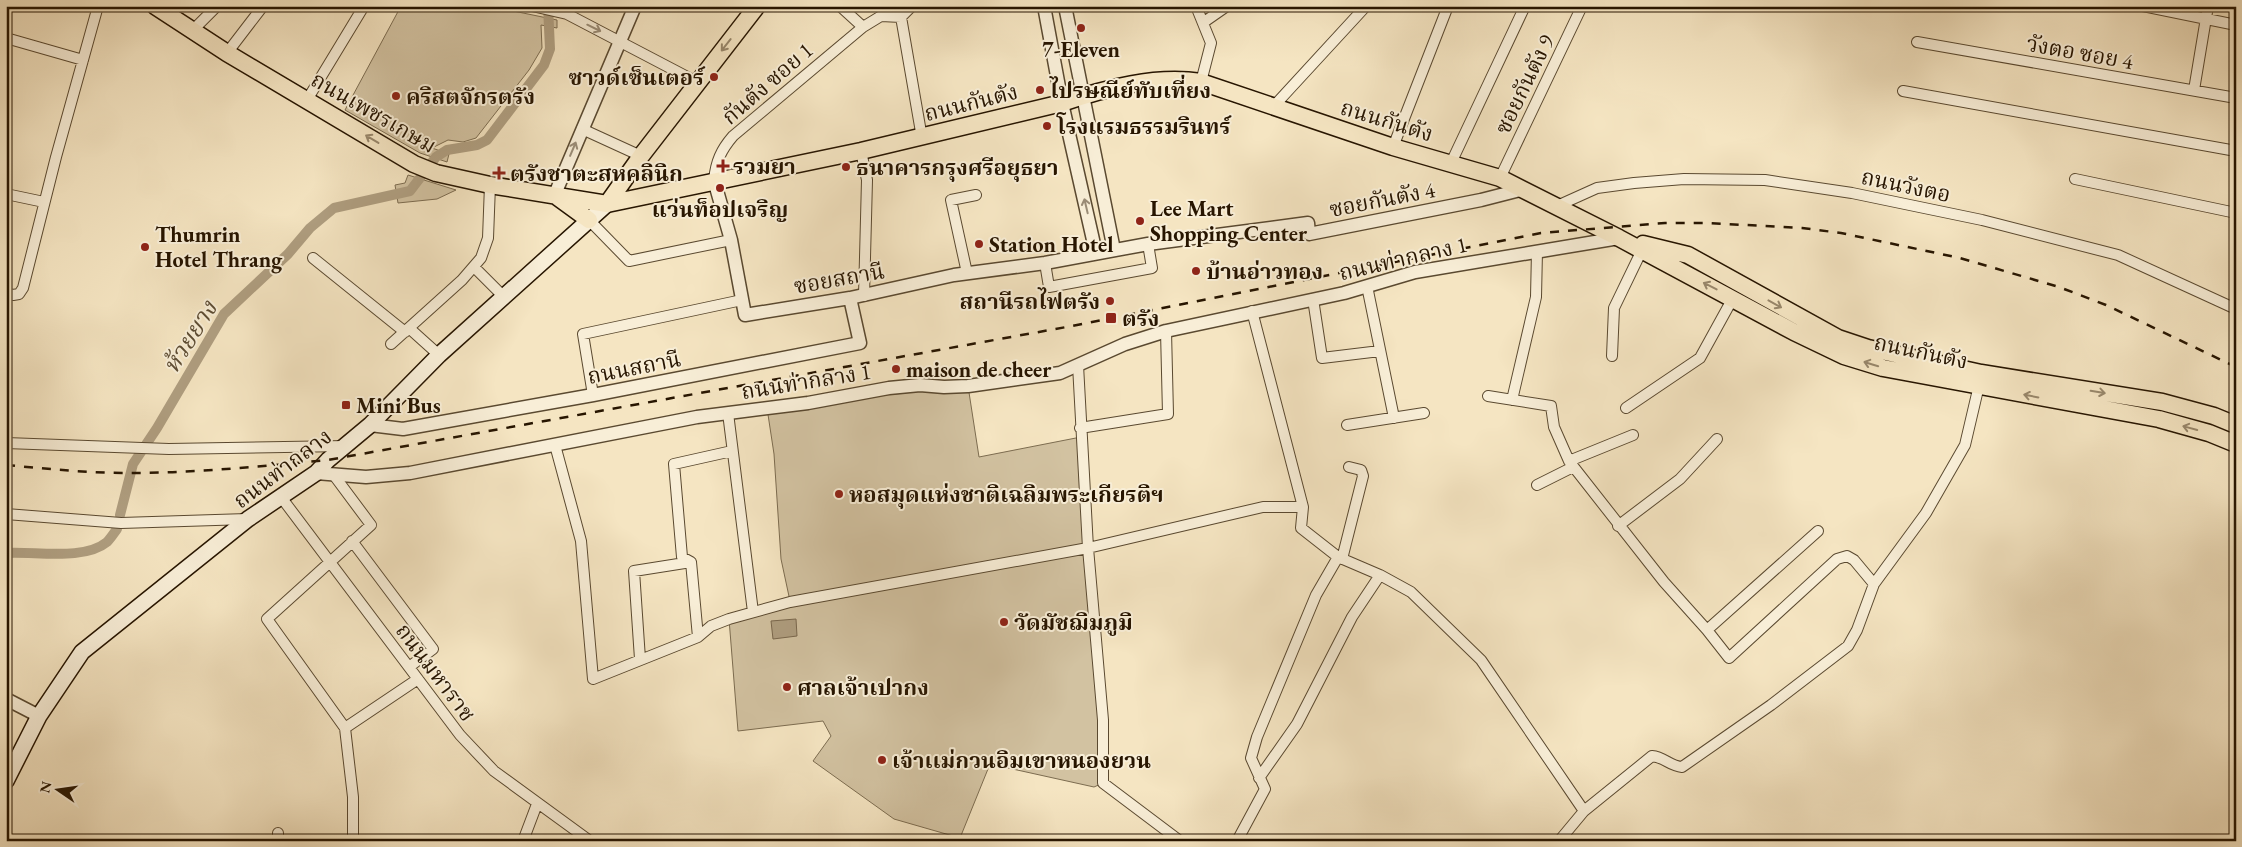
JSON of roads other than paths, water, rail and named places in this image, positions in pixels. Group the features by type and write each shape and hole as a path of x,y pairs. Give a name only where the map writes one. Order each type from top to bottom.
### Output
{"main road":[{"name":"ถนนเพชรเกษม","path":"155,6 227,53 414,164 436,173 490,185 555,194 607,204"},
{"path":"607,204 641,156 756,6"},
{"name":"ถนนกันตัง","path":"607,204 714,180 922,138 1062,103 1082,96 1156,80 1201,82 1393,147 1500,178 1642,250 1794,332 1844,356 1883,368 2168,404 2214,416 2236,425"},
{"path":"625,178 650,194"},
{"path":"555,194 589,220"},
{"name":"ถนนท่ากลาง","path":"6,781 39,716 82,652 248,519 316,473 328,460 370,425 439,355 607,204"},
{"name":"ถนนกันตัง","path":"1619,238 1688,255 1838,338 1980,379 2164,421 2209,433 2236,444"},
{"path":"2164,421 2168,404"}],"street":[{"path":"6,292 13,295 19,294 23,288 44,202 98,6"},
{"path":"192,31 217,6"},
{"path":"227,53 262,6"},
{"path":"307,100 364,6"},
{"path":"555,194 622,41 635,6"},
{"path":"840,6 863,27"},
{"path":"912,6 901,17 922,138"},
{"path":"1044,6 1062,103 1096,253"},
{"path":"1065,6 1114,250"},
{"path":"1196,6 1211,43 1201,82"},
{"path":"1204,22 1227,6"},
{"path":"1273,107 1366,6"},
{"path":"1393,147 1448,6"},
{"path":"1451,163 1526,6"},
{"name":"ซอยกันตัง 9","path":"1500,178 1582,6"},
{"path":"2143,6 2236,25"},
{"path":"2194,90 2208,6"},
{"path":"534,7 566,14 622,41 697,82"},
{"name":"กันตัง ซอย 1","path":"714,180 717,160 733,136 863,27 881,16 901,17"},
{"path":"6,38 83,60"},
{"name":"วังตอ ซอย 4","path":"1917,42 2236,98"},
{"path":"1903,91 2236,151"},
{"path":"582,130 641,156"},
{"path":"861,151 867,180 864,296"},
{"name":"ถนนวังตอ","path":"1557,206 1598,188 1634,182 1684,179 1765,180 1852,193 1982,220 2118,255 2236,309"},
{"path":"2075,179 2236,213"},
{"path":"593,395 583,334 742,300 732,240 714,180"},
{"path":"391,344 481,258 488,238 490,185"},
{"name":"ซอยกันตัง 4","path":"1078,257 1148,244 1308,223 1309,234 1481,200 1524,189"},
{"path":"6,194 44,202"},
{"path":"967,273 951,200 976,195"},
{"path":"589,220 629,261 732,240"},
{"name":"ถนนท่ากลาง 1","path":"316,473 366,477 410,473 697,417 808,403 889,388 920,385 944,388 1060,373 1125,344 1166,331 1313,299 1415,272 1619,238"},
{"path":"1045,263 1049,287 1152,268 1148,244"},
{"path":"1612,356 1614,308 1642,250"},
{"path":"1512,400 1536,298 1537,251"},
{"name":"ซอยสถานี","path":"742,300 745,315 864,296 967,273 1078,257"},
{"path":"313,258 439,355"},
{"path":"474,266 504,297"},
{"path":"1367,286 1394,418"},
{"name":"ถนนสถานี","path":"370,425 402,429 593,395 860,343 850,298"},
{"path":"1626,408 1700,358 1733,298"},
{"path":"1313,299 1322,358 1380,351"},
{"path":"1252,311 1303,507 1301,528 1340,558 1380,575 1411,592 1482,660 1584,811"},
{"path":"1080,428 1168,414 1166,331"},
{"path":"1078,365 1088,548 1103,720 1103,783 1180,841"},
{"path":"1559,841 1584,811 1652,756 1661,756 1674,766 1682,766 1771,705 1848,646 1857,630 1874,584 1926,513 1965,445 1980,379"},
{"path":"1488,396 1551,406 1554,427 1571,464 1618,526 1730,658 1837,559 1847,556 1854,560 1874,584"},
{"path":"728,413 753,612"},
{"path":"1347,425 1424,413"},
{"path":"1537,485 1571,464 1633,435"},
{"path":"1618,526 1680,479 1717,439"},
{"path":"6,443 169,449 347,446"},
{"path":"555,445 582,541 593,679 640,658 698,637 711,626 790,602 1088,548 1263,506 1303,507"},
{"path":"691,562 682,557 674,464 732,451"},
{"path":"1237,841 1265,789 1251,758 1257,737 1316,595 1340,558 1363,476 1360,470 1349,468"},
{"path":"332,474 371,525 266,619 345,728 353,796 353,841"},
{"name":"ถนนมหาราช","path":"281,497 460,735 494,771 590,841"},
{"path":"6,514 121,523 248,519"},
{"path":"1707,630 1818,531"},
{"path":"352,541 433,649 409,667"},
{"path":"640,658 634,571 691,562"},
{"path":"691,562 698,637"},
{"path":"1259,778 1296,724 1352,617 1380,575"},
{"path":"345,728 418,679"},
{"path":"6,699 39,716"},
{"path":"523,841 537,804"}],"waterway":[{"name":"ห้วยยาง","path":"120,515 133,464 157,428 224,314 288,254 310,228 334,208 410,191 436,157 447,150 477,145 487,140 544,65 550,49 548,6"},
{"name":"ห้วยยาง","path":"6,553 59,554 86,551 97,548 107,542 117,529"}],"railway":[{"path":"6,465 84,472 156,473 230,469 328,460 1072,326 1541,233 1665,223 1708,223 1802,228 1841,233 1960,258 2059,287 2106,305 2236,367"}],"place":[{"name":"7-Eleven","path":"1081,28"},
{"name":"ซาวด์เซ็นเตอร์","path":"714,77"},
{"name":"ไปรษณีย์ทับเที่ยง","path":"1040,90"},
{"name":"คริสตจักรตรัง","path":"396,96"},
{"name":"โรงแรมธรรมรินทร์","path":"1047,126"},
{"name":"รวมยา","path":"723,166"},
{"name":"ธนาคารกรุงศรีอยุธยา","path":"846,167"},
{"name":"ตรังชาตะสหคลินิก","path":"499,173"},
{"name":"แว่นท็อปเจริญ","path":"720,188"},
{"name":"Lee Mart Shopping Center","path":"1140,221"},
{"name":"Station Hotel","path":"979,244"},
{"name":"Thumrin Hotel Thrang","path":"145,247"},
{"name":"บ้านอ่าวทอง","path":"1196,271"},
{"name":"สถานีรถไฟตรัง","path":"1110,301"},
{"name":"ตรัง","path":"1111,318"},
{"name":"maison de cheer","path":"896,369"},
{"name":"Mini Bus","path":"346,405"},
{"name":"หอสมุดแห่งชาติเฉลิมพระเกียรติฯ","path":"839,494"},
{"name":"วัดมัชฌิมภูมิ","path":"1004,622"},
{"name":"ศาลเจ้าเปากง","path":"787,687"},
{"name":"เจ้าเเม่กวนอิมเขาหนองยวน","path":"882,760"}]}
